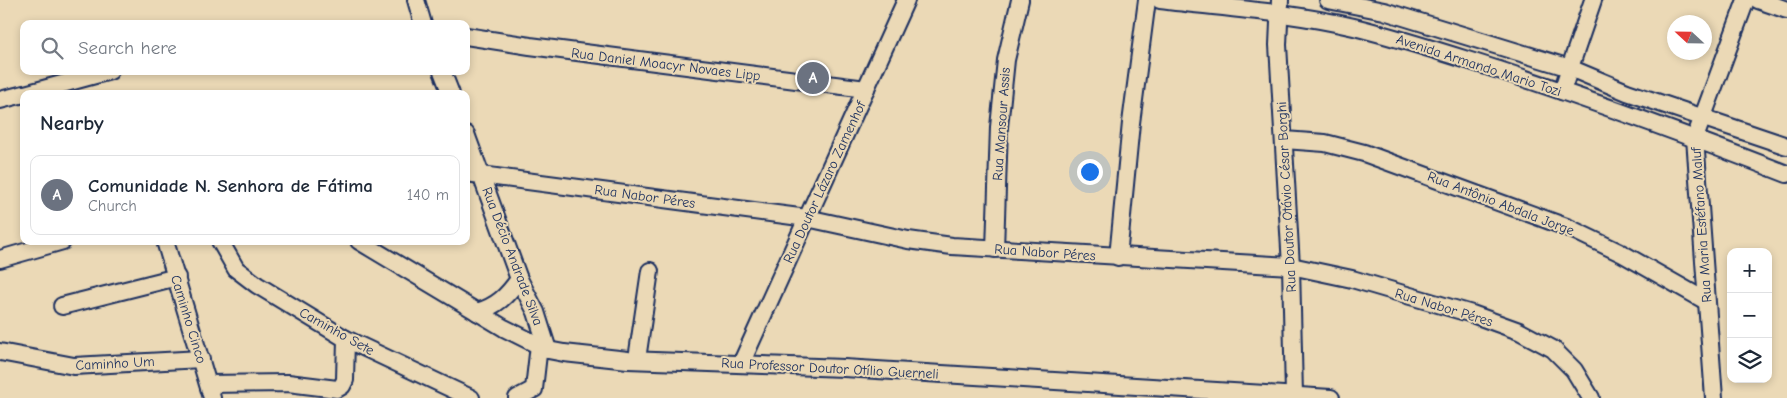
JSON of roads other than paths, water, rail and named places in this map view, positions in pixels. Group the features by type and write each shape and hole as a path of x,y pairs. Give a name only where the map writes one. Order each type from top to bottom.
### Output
{"street":[{"path":"416,0 422,20"},
{"name":"Rua Doutor Lázaro Zamenhof","path":"741,364 906,0"},
{"name":"Rua Mansour Assis","path":"995,249 999,127 1006,60 1020,0"},
{"path":"1118,257 1131,122 1147,0"},
{"name":"Avenida Armando Mario Tozi","path":"1160,0 1279,7 1399,38 1562,91 1695,138 1787,174"},
{"name":"Avenida Armando Mario Tozi","path":"1328,0 1386,6 1570,68 1627,92 1787,146"},
{"path":"1562,91 1593,0"},
{"name":"Rua Maria Estéfano Maluf","path":"1714,398 1695,138 1746,0"},
{"path":"1758,0 1787,10"},
{"name":"Rua Doutor Otávio César Borghi","path":"1279,7 1278,53 1291,266 1294,395"},
{"name":"Rua Daniel Moacyr Novaes Lipp","path":"470,37 530,46 866,88"},
{"path":"40,90 95,75"},
{"path":"443,75 449,90"},
{"path":"0,100 20,95"},
{"name":"Rua Antônio Abdala Jorge","path":"1284,140 1325,143 1364,153 1569,228 1623,254 1706,301"},
{"name":"Rua Décio Andrade Silva","path":"470,154 474,173 519,279 536,312 543,348"},
{"name":"Rua Nabor Péres","path":"474,173 807,218 908,240 995,249 1291,266 1352,279 1472,314 1519,331 1553,349 1574,370 1591,398"},
{"path":"0,259 49,245"},
{"name":"Caminho Cinco","path":"166,245 210,391"},
{"name":"Caminho Sete","path":"222,245 236,269 346,339 471,398"},
{"name":"Rua Professor Doutor Otílio Guerneli","path":"366,245 476,312 543,348 637,359 1070,380 1330,398"},
{"path":"637,359 650,271"},
{"path":"62,306 177,277"},
{"path":"476,312 498,303 507,296 519,279"},
{"path":"210,391 288,384 337,389 345,380 346,339"},
{"path":"517,398 534,393 543,348"},
{"name":"Caminho Um","path":"0,352 74,366 201,359"}],"place":[{"name":"Comunidade N. Senhora de Fátima","path":"813,78"}]}
